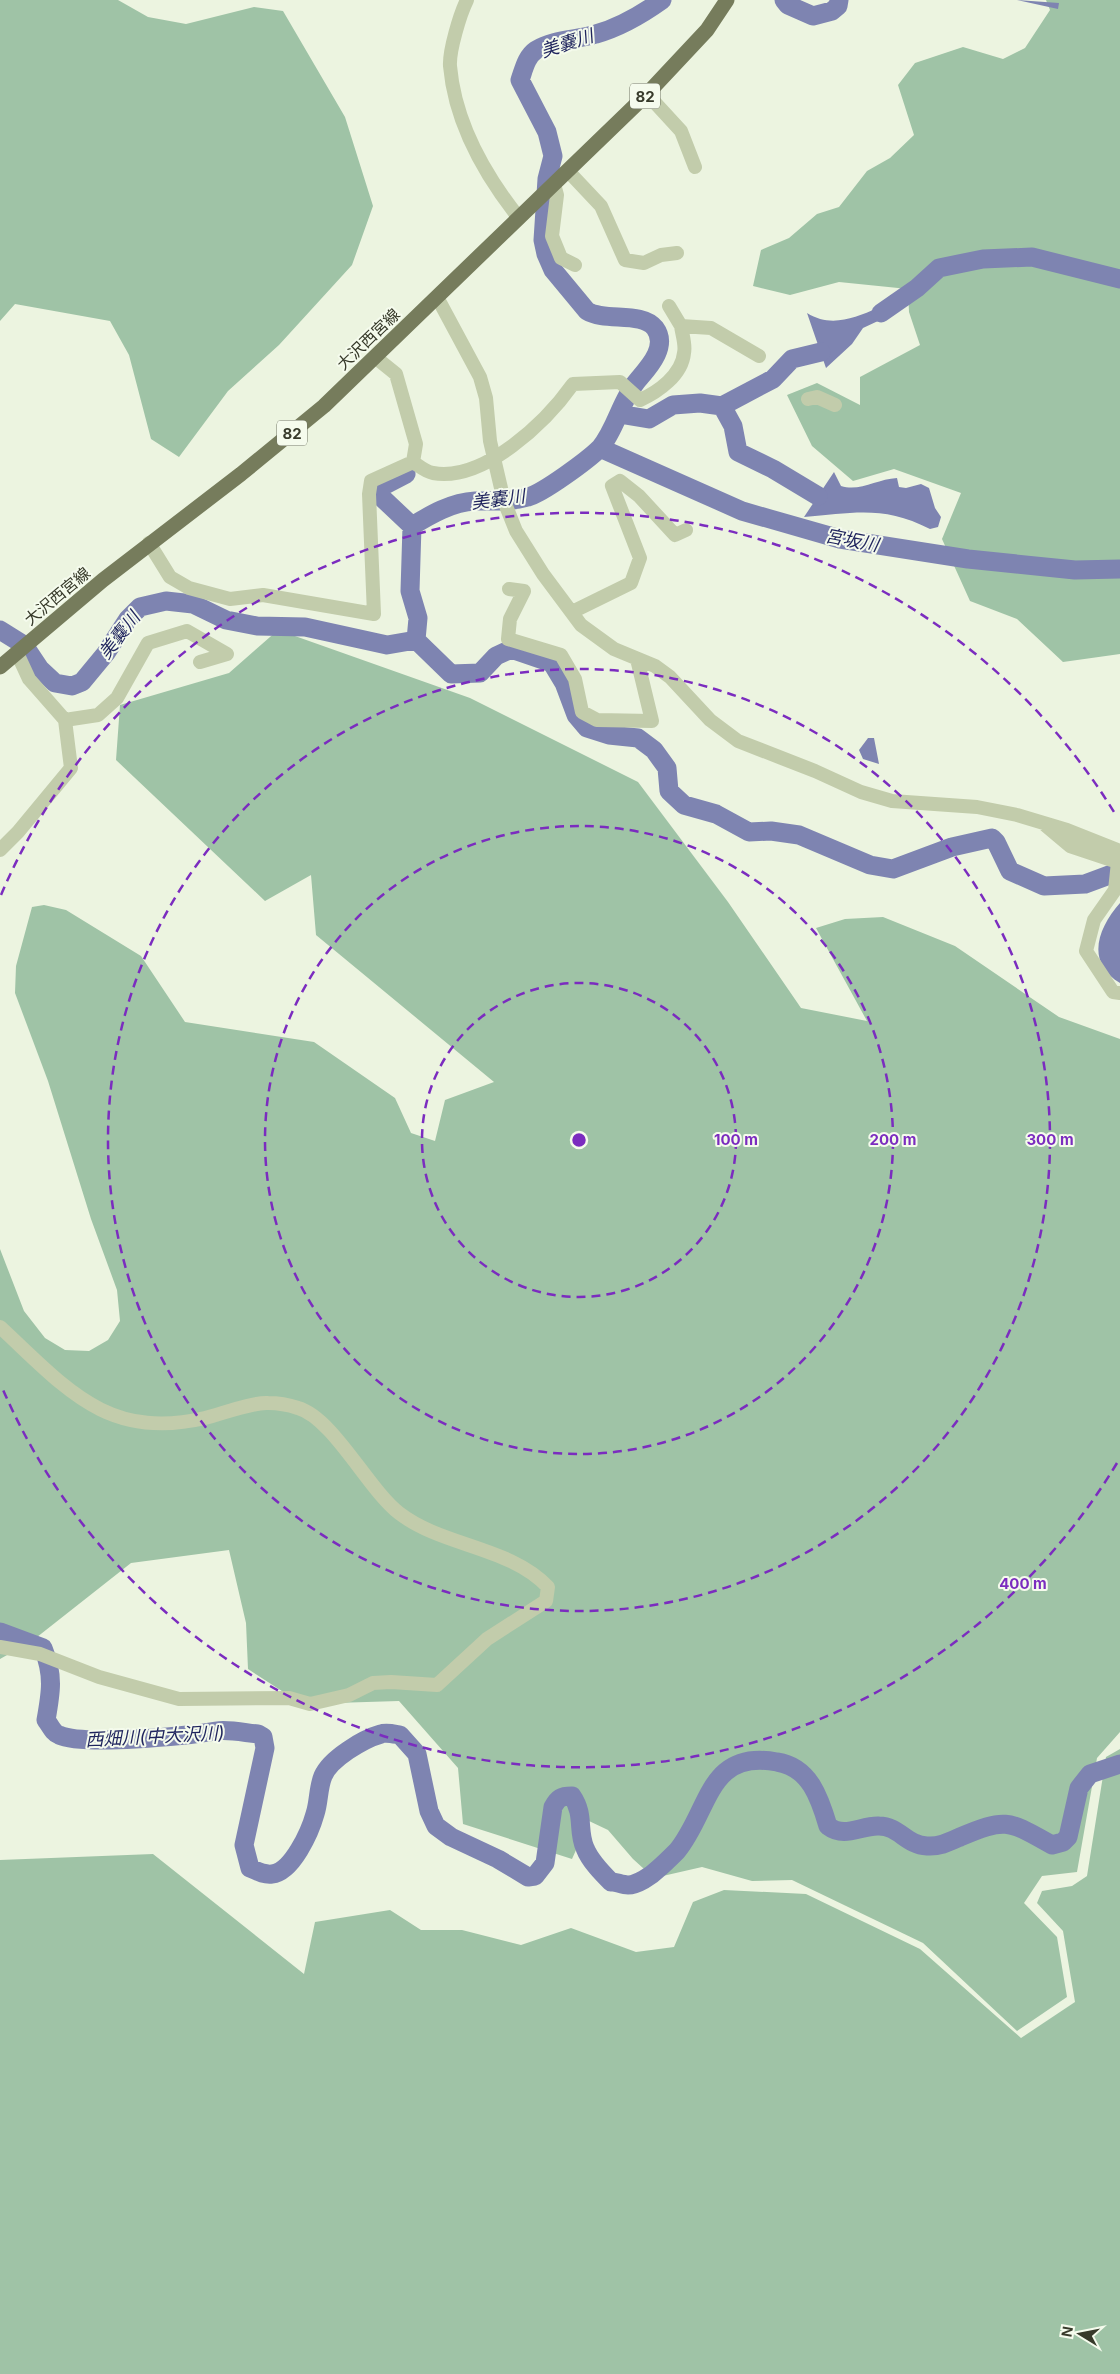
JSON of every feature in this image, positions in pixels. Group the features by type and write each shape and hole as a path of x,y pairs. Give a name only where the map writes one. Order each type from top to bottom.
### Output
{"main road":[{"name":"大沢西宮線","path":"0,667 150,543 249,468 324,406 647,94 701,37 727,0"}],"street":[{"path":"467,0 461,13 450,64 456,102 463,126 479,158 518,218"},
{"path":"647,94 681,131 695,167"},
{"path":"568,171 601,206 626,260 644,263 677,253"},
{"path":"554,184 557,196 552,236 561,258 574,264"},
{"path":"437,297 480,377 486,398 490,441 494,460 504,501 516,531 581,625 614,649 655,666 670,678 710,720 729,736 815,770 860,792 892,801 977,807 1039,820 1120,851"},
{"path":"413,462 432,473 453,473 494,460 559,404 573,384 620,382 640,400 652,395 676,374 684,354 681,326 669,306"},
{"path":"681,326 712,328 759,356"},
{"path":"375,357 396,374 416,444 413,462"},
{"path":"808,399 817,397 835,405"},
{"path":"150,543 170,577 189,588 230,599 263,595 374,614 369,494 371,481 413,462"},
{"path":"572,612 632,583 636,574 640,558 612,486 620,481 639,496 675,536 686,530"},
{"path":"509,588 524,591 510,619 508,639 561,655 575,679 582,712 597,720 652,721 637,659"},
{"path":"64,720 98,715 117,698 148,643 187,631 227,654 200,662"},
{"path":"0,850 18,832 71,768 64,720 29,679 22,648"},
{"path":"1039,820 1070,846 1118,862 1115,890 1094,920 1086,952 1113,992 1120,993"},
{"path":"0,1328 38,1364 82,1401 114,1416 149,1424 168,1425 189,1422 267,1402 300,1408 323,1424 382,1496 400,1514 424,1527 504,1559 538,1577 548,1587 546,1601 487,1639 436,1685 391,1682 373,1684 342,1698 310,1704 289,1698 179,1699 99,1677 54,1658 0,1647"}],"green space":[{"path":"0,0 118,0 148,17 186,24 254,7 283,11 345,117 373,206 352,265 279,345 228,391 179,457 151,439 129,355 110,321 15,304 0,321"},
{"path":"1046,0 1120,0 1120,654 1063,662 1017,619 970,601 942,539 961,493 894,469 853,481 812,446 787,395 817,383 860,405 860,377 920,345 909,312 908,289 839,282 790,295 753,286 761,250 789,238 817,214 839,207 867,171 890,158 914,135 898,85 915,63 963,47 1003,59 1025,48 1050,10"},
{"path":"278,630 470,698 638,782 728,902 801,1008 867,1021 816,928 845,919 883,917 955,946 1059,1017 1120,1039 1120,1732 1097,1758 1077,1872 1042,1876 1024,1903 1057,1937 1067,1997 1017,2031 923,1943 792,1880 752,1881 702,1867 654,1878 633,1859 608,1830 589,1821 572,1859 463,1824 458,1768 399,1701 302,1704 248,1669 246,1623 229,1550 131,1563 32,1641 0,1659 0,1249 24,1311 45,1338 65,1350 89,1351 108,1340 120,1321 117,1290 91,1219 48,1081 15,993 16,966 32,907 44,905 66,910 141,956 185,1022 314,1042 395,1098 411,1133 435,1141 445,1100 494,1082 316,935 311,875 265,901 116,760 120,705 229,673"},
{"path":"1120,1749 1120,2374 0,2374 0,1860 153,1854 304,1974 315,1922 390,1910 421,1930 462,1930 521,1945 571,1928 636,1952 674,1947 693,1902 724,1890 806,1894 920,1949 1021,2038 1075,2002 1063,1931 1037,1903 1042,1891 1072,1886 1087,1876 1106,1757"}],"water":[{"path":"1017,0 1059,3 1058,9"},
{"path":"878,308 881,313 878,321 863,328 852,344 826,368 807,313 816,318 834,321 851,318"},
{"path":"834,472 841,486 862,486 897,478 899,487 906,488 921,484 929,488 935,508 941,517 938,527 930,529 898,516 868,512 804,517"},
{"path":"868,738 874,738 879,764 863,759 859,750"},
{"path":"1120,903 1120,983 1109,975 1102,965 1099,955 1099,944 1106,923"}],"waterway":[{"name":"美嚢川","path":"0,630 24,645 40,669 55,683 72,686 82,682 106,653 128,619 140,607 166,601 193,604 226,620 257,626 305,627 387,645 416,640 418,618 410,591 412,526 450,506 466,502 522,499 535,494 565,476 600,448 606,440 631,389 651,364 658,350 660,343 659,335 649,323 633,318 603,316 587,311 553,270 546,254 543,240 547,179 553,156 547,132 520,80 528,60 536,50 543,46 589,36 614,28 638,16 662,0"},
{"name":"美嚢川","path":"784,0 788,5 813,16 832,11 838,6 839,0"},
{"path":"881,313 917,288 939,268 983,259 1032,257 1120,279"},
{"path":"619,414 649,419 673,405 700,403 722,406 773,379 792,359 821,352"},
{"path":"722,406 733,426 738,452 773,469 818,496"},
{"name":"宮坂川","path":"600,448 742,511 840,539 968,559 1075,570 1120,569"},
{"path":"406,474 381,487 378,494 412,526"},
{"path":"416,640 451,674 480,673 496,656 511,649 552,663 564,683 576,715 587,728 609,735 638,738 654,750 667,768 669,791 684,805 716,814 749,832 771,831 799,835 870,865 893,869 952,847 992,838 996,842 1010,871 1044,886 1085,884 1120,871"},
{"name":"西畑川(中大沢川)","path":"0,1632 43,1648 49,1667 51,1684 46,1720 53,1731 59,1735 90,1740 112,1740 226,1730 258,1734 263,1737 265,1748 244,1845 250,1868 266,1874 279,1872 293,1859 299,1850 313,1822 321,1781 332,1763 348,1750 365,1740 383,1733 400,1735 417,1754 429,1811 436,1826 451,1837 498,1859 528,1877 535,1876 545,1863 553,1807 560,1798 572,1796 580,1816 581,1835 590,1858 611,1882 628,1885 648,1877 677,1851 688,1835 713,1787 723,1774 736,1765 754,1760 777,1762 798,1770 812,1786 828,1826 834,1830 847,1831 872,1826 886,1827 920,1845 931,1846 944,1844 988,1826 998,1824 1008,1824 1016,1827 1052,1845 1063,1842 1068,1837 1079,1788 1090,1774 1120,1764"}]}
